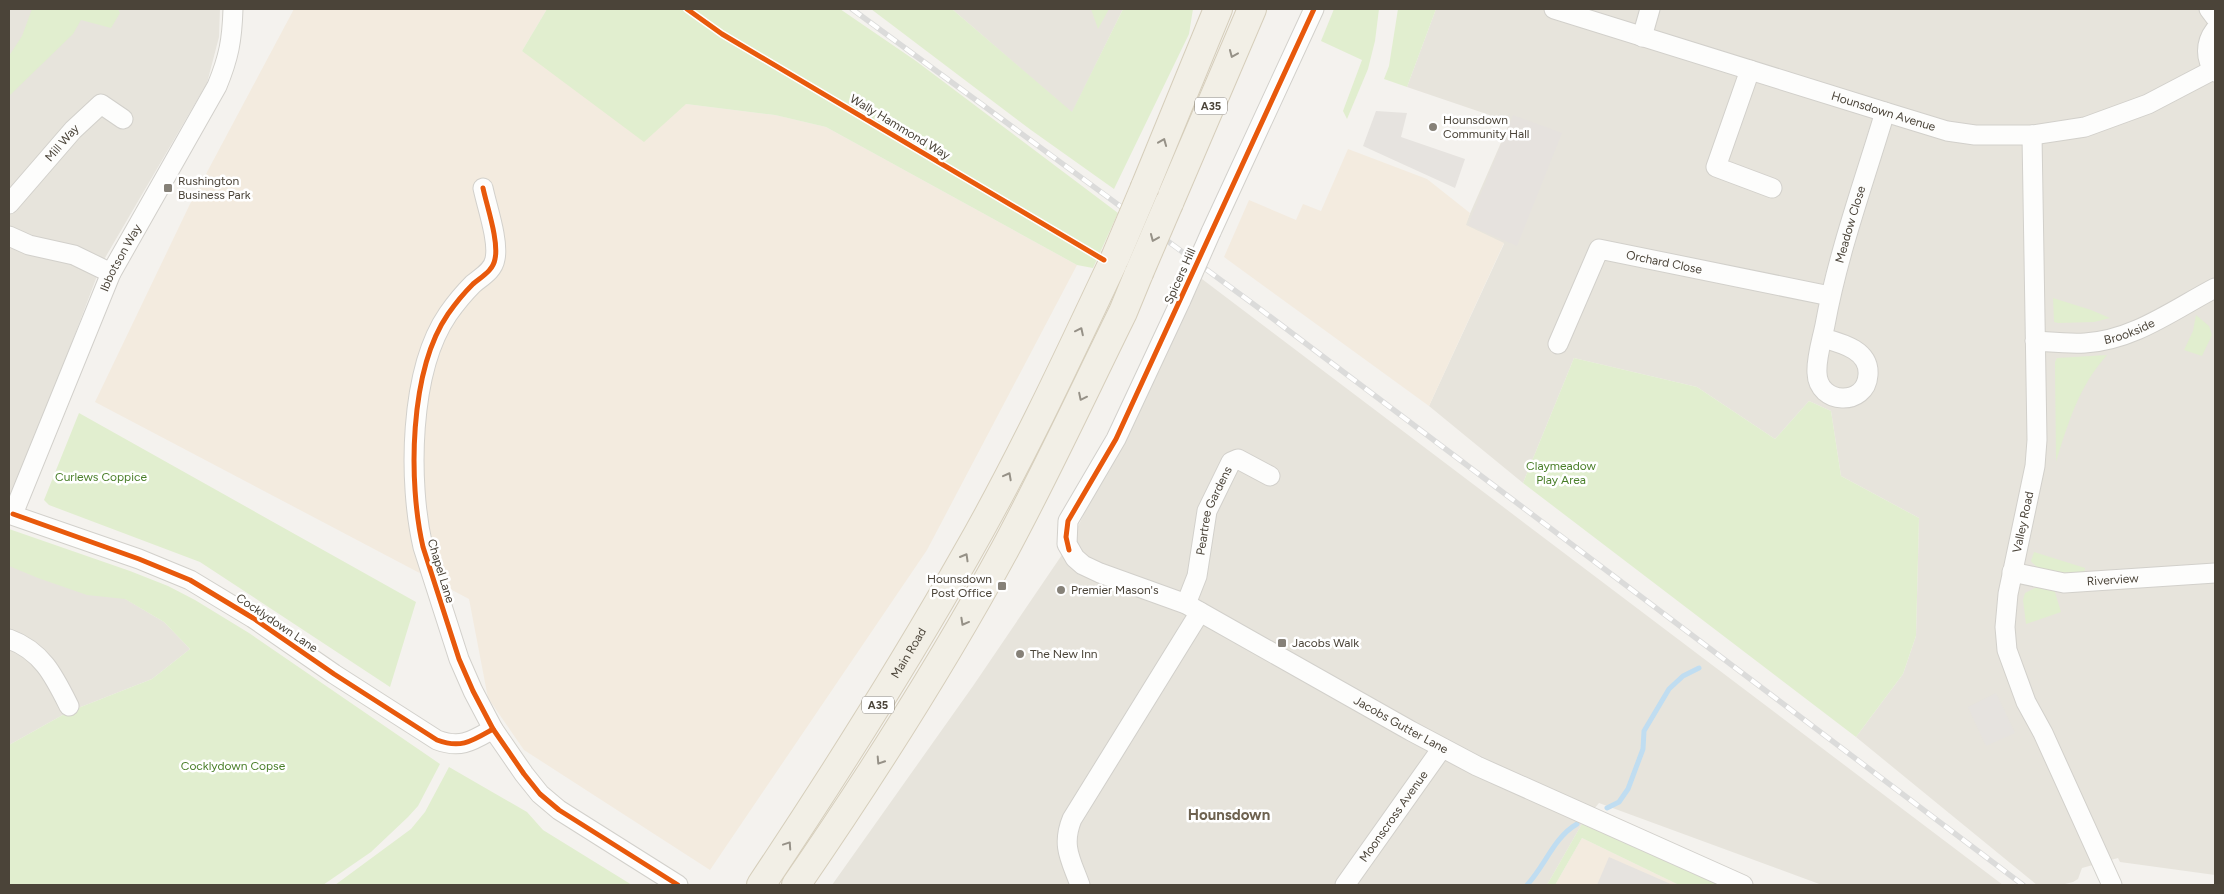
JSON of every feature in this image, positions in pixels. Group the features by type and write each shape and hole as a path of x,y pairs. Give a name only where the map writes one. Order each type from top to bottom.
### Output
{"main road":[{"name":"Main Road","path":"761,885 865,727 985,519 1024,447 1115,258 1218,9"},
{"name":"A35","path":"796,885 881,759 951,645 1013,534 1123,312 1252,9"}],"street":[{"name":"Ibbotson Way","path":"11,514 111,273 217,86 230,51 233,9"},
{"name":"Spicers Hill","path":"1069,550 1066,537 1068,521 1116,439 1314,9"},
{"name":"Hounsdown Avenue","path":"1554,9 1947,131 2001,136 2032,135 2085,127 2116,117 2173,92 2214,71 2207,51 2209,41 2215,30"},
{"path":"1642,37 1650,9"},
{"path":"2209,9 2215,17"},
{"path":"1750,70 1716,167 1772,188"},
{"name":"Mill Way","path":"9,204 73,130 101,104 123,119"},
{"name":"Meadow Close","path":"1822,338 1830,296 1884,112"},
{"name":"Valley Road","path":"2032,135 2038,440 2035,466 2008,594 2007,650 2026,702 2046,741 2112,885"},
{"name":"Chapel Lane","path":"483,188 492,230 495,260 491,270 464,294 437,332 428,357 416,416 414,458 419,530 423,547 459,659 493,729 524,774 540,794 559,810 678,885"},
{"path":"9,236 28,245 74,255 111,273"},
{"name":"Orchard Close","path":"1558,344 1599,249 1830,296"},
{"name":"Brookside","path":"2035,341 2085,342 2124,335 2155,322 2215,288"},
{"name":"Peartree Gardens","path":"1193,608 1207,511 1231,462 1238,459 1270,476"},
{"name":"Cocklydown Lane","path":"11,514 139,558 190,580 253,618 334,674 437,740 451,745 462,744 493,729"},
{"name":"Jacobs Gutter Lane","path":"1069,550 1083,565 1100,573 1193,608 1442,748 1513,782 1743,885"},
{"name":"Riverview","path":"2012,572 2064,583 2215,573"},
{"path":"1080,885 1071,866 1068,854 1068,829 1072,819 1193,608"},
{"path":"9,639 28,648 39,656 55,678 69,706"},
{"name":"Moonscross Avenue","path":"1345,885 1442,748"}],"shaded area":[{"path":"9,9 220,9 219,37 207,83 102,263 9,508"},
{"name":"Rushington Business Park","path":"294,9 547,9 522,51 686,104 775,115 826,127 1077,265 927,550 710,870 524,750 488,698 469,599 95,402 190,204"},
{"path":"952,9 1123,9 1072,113"},
{"path":"1436,9 2215,9 2215,875 2120,862 2118,858 2082,868 2078,879 2073,882 2061,885 2037,885 1856,737 1903,674 1916,636 1919,518 1841,476 1831,411 1809,401 1775,439 1697,387 1574,358 1523,483 1429,406 1504,244 1465,225 1510,122 1407,87"},
{"path":"1376,111 1407,113 1401,137 1465,159 1455,188 1363,146"},
{"path":"1513,115 1562,133 1517,246 1468,225"},
{"path":"1348,149 1427,179 1470,213 1466,225 1504,243 1429,406 1224,257 1249,200 1296,220 1303,204 1321,211"},
{"path":"1198,276 2003,885 1822,885 1599,803 1583,822 1547,885 832,885 973,686 1070,543"},
{"path":"9,558 102,585 164,622 190,649 152,679 68,712 9,745"},
{"path":"1996,693 2015,733 1986,746 1968,707"},
{"path":"1582,838 1679,885 1555,885"},
{"path":"1609,857 1673,885 1597,885"}],"green space":[{"path":"32,9 118,9 120,13 111,28 81,20 73,34 9,96 9,56 22,36"},
{"path":"547,9 840,9 916,61 1118,213 1093,268 1077,265 826,127 775,115 686,104 644,142 522,51"},
{"path":"871,9 952,9 1072,112 1123,9 1193,9 1189,34 1114,189 1031,130"},
{"path":"1091,9 1109,9 1098,29"},
{"path":"1334,9 1379,9 1375,41 1368,69 1347,119 1343,111 1362,60 1321,41"},
{"path":"1398,9 1436,9 1407,87 1384,79 1389,66"},
{"path":"2053,298 2110,318 2094,322 2054,322"},
{"path":"2196,315 2209,326 2212,335 2202,356 2184,350 2193,331"},
{"path":"2107,355 2097,367 2082,392 2070,419 2056,462 2055,362 2057,358"},
{"name":"Claymeadow Play Area","path":"1574,358 1697,387 1775,439 1809,401 1831,411 1841,476 1919,518 1916,636 1903,674 1856,737 1523,483"},
{"name":"Curlews Coppice","path":"79,413 416,602 390,687 200,562 49,505 44,500"},
{"name":"Cocklydown Copse","path":"9,529 168,586 249,633 440,764 418,806 371,852 323,885 9,885 9,745 68,712 152,679 190,649 164,622 125,599 87,595 9,566"},
{"path":"2034,552 2085,568 2084,574 2063,576 2041,569 2031,561"},
{"path":"2039,586 2054,589 2061,612 2026,624 2023,600 2025,593"},
{"path":"449,767 527,812 543,830 632,885 335,885 411,829 425,812"},
{"path":"1583,822 1724,885 1679,885 1582,838 1555,885 1547,885"}],"waterway":[{"path":"1607,808 1619,802 1628,789 1643,749 1644,731 1669,689 1683,676 1699,668"},
{"path":"1527,885 1562,836 1577,824"}],"railway":[{"path":"852,9 1256,306 2023,885"}],"cycle path":[{"name":"Wally Hammond Way","path":"687,9 722,34 1104,260"},
{"path":"1069,550 1066,537 1068,521 1116,439 1314,9"},
{"path":"483,188 495,243 494,263 466,291 448,314 435,338 419,396 414,460 418,521 423,547 459,659 473,691 493,729 524,774 540,794 559,810 678,885"},
{"path":"13,514 139,559 190,580 253,618 334,674 437,740 445,743 460,744 493,729"}],"place":[{"name":"Hounsdown Community Hall","path":"1433,127"},
{"name":"Rushington Business Park","path":"168,188"},
{"name":"Hounsdown Post Office","path":"1002,586"},
{"name":"Premier Mason's","path":"1061,590"},
{"name":"Jacobs Walk","path":"1282,643"},
{"name":"The New Inn","path":"1020,654"}],"district":[{"name":"Hounsdown","path":"1229,815"}]}
